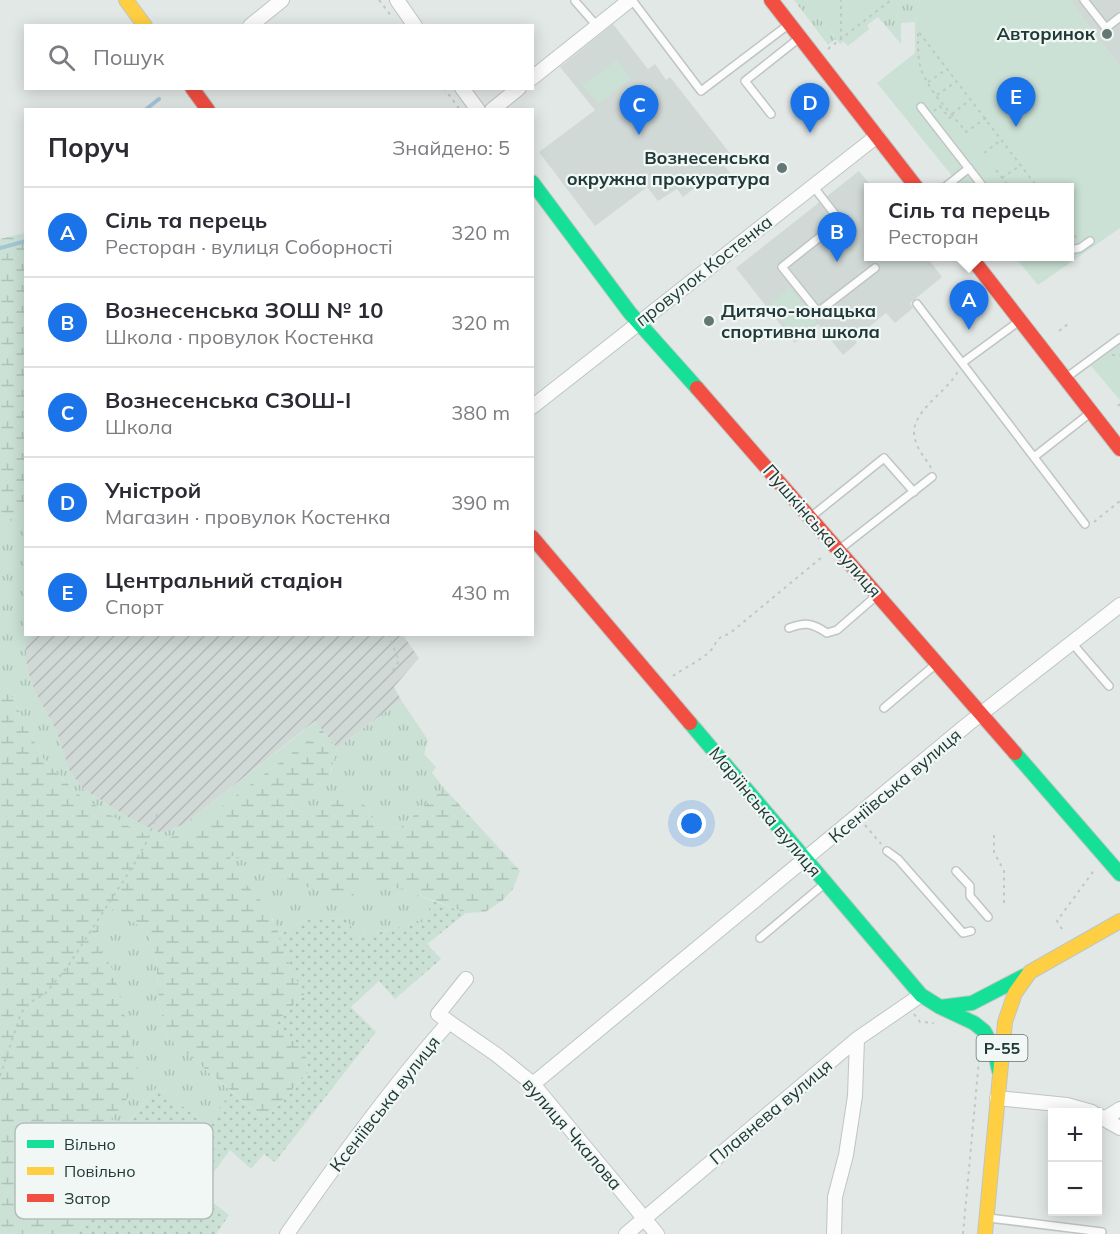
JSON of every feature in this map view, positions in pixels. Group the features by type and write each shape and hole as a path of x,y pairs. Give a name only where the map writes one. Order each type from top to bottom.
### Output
{"main road":[{"path":"126,0 144,24"},
{"path":"771,0 913,183"},
{"path":"193,90 207,108"},
{"name":"Пушкінська вулиця","path":"534,185 630,313 1120,874"},
{"path":"974,261 1120,449"},
{"name":"Маріїнська вулиця","path":"534,539 921,995 974,1023 984,1031 994,1049 1000,1074"},
{"name":"Р-55","path":"985,1234 1005,1022 1015,993 1030,972 1120,921"},
{"path":"940,1007 972,1003 1030,972"}],"street":[{"path":"252,24 282,0"},
{"path":"397,0 414,24"},
{"path":"534,76 631,0"},
{"path":"463,90 477,108"},
{"path":"494,108 517,90"},
{"name":"провулок Костенка","path":"534,405 877,136"},
{"name":"Ксеніївська вулиця","path":"533,1084 980,715 1120,605"},
{"name":"Ксеніївська вулиця","path":"287,1234 389,1094 449,1022 438,1014 466,979"},
{"name":"Плавнева вулиця","path":"626,1234 857,1040 921,995"},
{"name":"вулиця Чкалова","path":"449,1022 497,1055 533,1084 657,1234"},
{"path":"834,1234 835,1197 846,1155 855,1095 857,1040"},
{"path":"998,1098 1067,1105 1075,1108"},
{"path":"1102,1115 1120,1109"},
{"path":"1102,1118 1120,1128"}],"lane":[{"path":"631,0 701,91 789,24"},
{"path":"1084,0 1106,28 1120,17"},
{"path":"575,1 597,26"},
{"path":"771,114 745,81 800,38"},
{"path":"921,107 980,183"},
{"path":"950,183 969,168"},
{"path":"813,186 840,221 782,267 818,312 876,268"},
{"path":"1074,249 1090,241"},
{"path":"917,304 1085,524"},
{"path":"962,363 1020,321"},
{"path":"1065,378 1120,338"},
{"path":"1034,457 1091,412"},
{"path":"810,518 884,458 914,492"},
{"path":"838,551 932,477"},
{"path":"789,628 800,624 814,624 827,633 837,630 877,596"},
{"path":"1072,643 1109,686"},
{"path":"884,708 936,664"},
{"path":"887,851 898,859 963,933 971,931"},
{"path":"956,871 970,886 970,896 988,917"},
{"path":"760,938 825,883"},
{"path":"986,1218 1055,1230 1102,1232 1101,1234"}],"path":[{"path":"379,0 397,23"},
{"path":"840,39 841,0"},
{"path":"828,49 891,0"},
{"path":"986,118 966,132 952,115 928,82 920,63 918,31 986,118 1035,183"},
{"path":"928,82 947,69"},
{"path":"937,95 957,81"},
{"path":"445,90 458,108"},
{"path":"940,106 950,118 971,99"},
{"path":"984,153 1002,140"},
{"path":"1002,178 1021,165"},
{"path":"996,170 1006,183"},
{"path":"1059,331 1068,324"},
{"path":"932,477 933,471 914,438 915,423 921,412 954,379 962,363"},
{"path":"1085,524 1088,527 1120,501"},
{"path":"673,676 708,653 714,641 736,628 822,557"},
{"path":"389,636 399,661 391,673"},
{"path":"0,1076 21,1013 29,1003 45,994 68,966 133,866 146,843 158,812"},
{"path":"858,817 887,851"},
{"path":"994,835 994,852 1004,872 1004,905"},
{"path":"1062,929 1057,921 1095,869"},
{"path":"906,1005 920,1022 937,1023"},
{"path":"963,1234 979,1057"}],"shaded area":[{"name":"Авторинок","path":"1069,0 1120,0 1120,67"},
{"path":"613,24 648,69 655,64 666,80 670,77 732,156 723,164 733,177 720,188 710,176 683,197 677,189 658,201 647,187 595,226 539,152 595,110 560,67"},
{"path":"859,171 869,183 864,183 864,261 930,261 942,277 910,303 913,308 895,323 886,313 854,339 857,343 843,355 818,324 795,343 736,268"},
{"path":"31,636 403,636 419,658 394,687 401,700 337,748 315,721 185,824 160,833 131,819 82,788 69,770 56,730 35,692 29,675 26,640"}],"green space":[{"path":"794,0 806,0 836,39 828,45"},
{"path":"806,0 899,0 867,25 869,29 848,46 844,41 840,44"},
{"path":"896,0 920,0 915,22 901,23 901,44 878,17 867,25 869,29 848,46 843,41"},
{"path":"920,0 1069,0 1120,67 1120,228 1074,260 1074,183 958,183 877,83 915,53 915,22"},
{"path":"617,60 631,79 598,104 583,85"},
{"path":"24,233 24,508 0,528 0,239"},
{"path":"1018,261 1073,261 1038,285"},
{"path":"790,288 817,322 796,338 769,305"},
{"path":"1120,344 1120,400 1091,366"},
{"path":"24,508 24,636 32,636 26,641 26,661 35,692 56,730 69,770 82,788 131,819 161,833 185,824 316,721 322,730 192,829 161,841 126,825 78,794 44,760 5,684 0,686 0,528"},
{"path":"5,684 44,760 78,794 126,825 161,841 192,829 322,730 337,748 330,774 324,786 319,790 291,801 292,808 309,813 344,797 354,797 368,808 375,827 399,829 444,788 520,871 513,889 502,901 485,912 466,913 412,892 369,881 349,898 314,890 232,856 225,864 252,891 269,913 305,994 276,1022 306,1053 308,1073 265,1119 168,1038 159,1005 156,956 146,930 112,909 94,939 113,970 141,1081 111,1119 116,1123 15,1123 15,1219 87,1219 75,1234 0,1234 0,686"},
{"path":"401,700 428,740 424,754 436,767 432,773 444,788 399,829 375,827 368,808 354,797 344,797 309,813 292,808 291,801 299,796 314,794 331,773 337,748"},
{"path":"232,856 314,890 369,881 412,892 433,901 423,922 358,937 345,918 307,920 278,935 273,919 225,864"},
{"path":"433,901 466,913 427,944 441,959 395,999 379,981 351,1007 376,1032 275,1162 264,1154 251,1169 230,1150 213,1173 213,1123 207,1123 232,1092 265,1119 308,1073 306,1053 276,1022 305,994 293,974 278,935 307,920 345,918 358,937 423,922"},
{"path":"112,909 146,930 156,956 159,1005 168,1038 232,1092 207,1123 157,1087 127,1123 116,1123 111,1119 94,939"},
{"path":"157,1087 205,1123 128,1123"},
{"path":"213,1203 229,1215 216,1234 75,1234 87,1219 213,1219"}],"waterway":[{"path":"148,108 159,99"},
{"path":"0,248 24,242"}],"traffic: fast":[{"path":"534,185 630,313 697,388"},
{"path":"690,723 921,995 974,1023 984,1031 994,1049 999,1071"},
{"path":"1015,753 1120,874"},
{"path":"940,1007 972,1003 1024,976"}],"traffic: slow":[{"path":"126,0 144,24"},
{"path":"985,1234 1005,1022 1015,993 1030,972 1120,921"}],"traffic: jam":[{"path":"771,0 913,183"},
{"path":"193,90 207,108"},
{"path":"974,261 1120,449"},
{"path":"697,388 1015,753"},
{"path":"534,539 690,723"}],"place":[{"name":"Авторинок","path":"1107,34"},
{"name":"Центральний стадіон","path":"1016,127"},
{"name":"Уністрой","path":"810,133"},
{"name":"Вознесенська СЗОШ-І","path":"639,135"},
{"name":"Вознесенська окружна прокуратура","path":"782,168"},
{"name":"Вознесенська ЗОШ № 10","path":"837,262"},
{"name":"Дитячо-юнацька спортивна школа","path":"709,321"},
{"name":"Сіль та перець","path":"969,330"}]}
